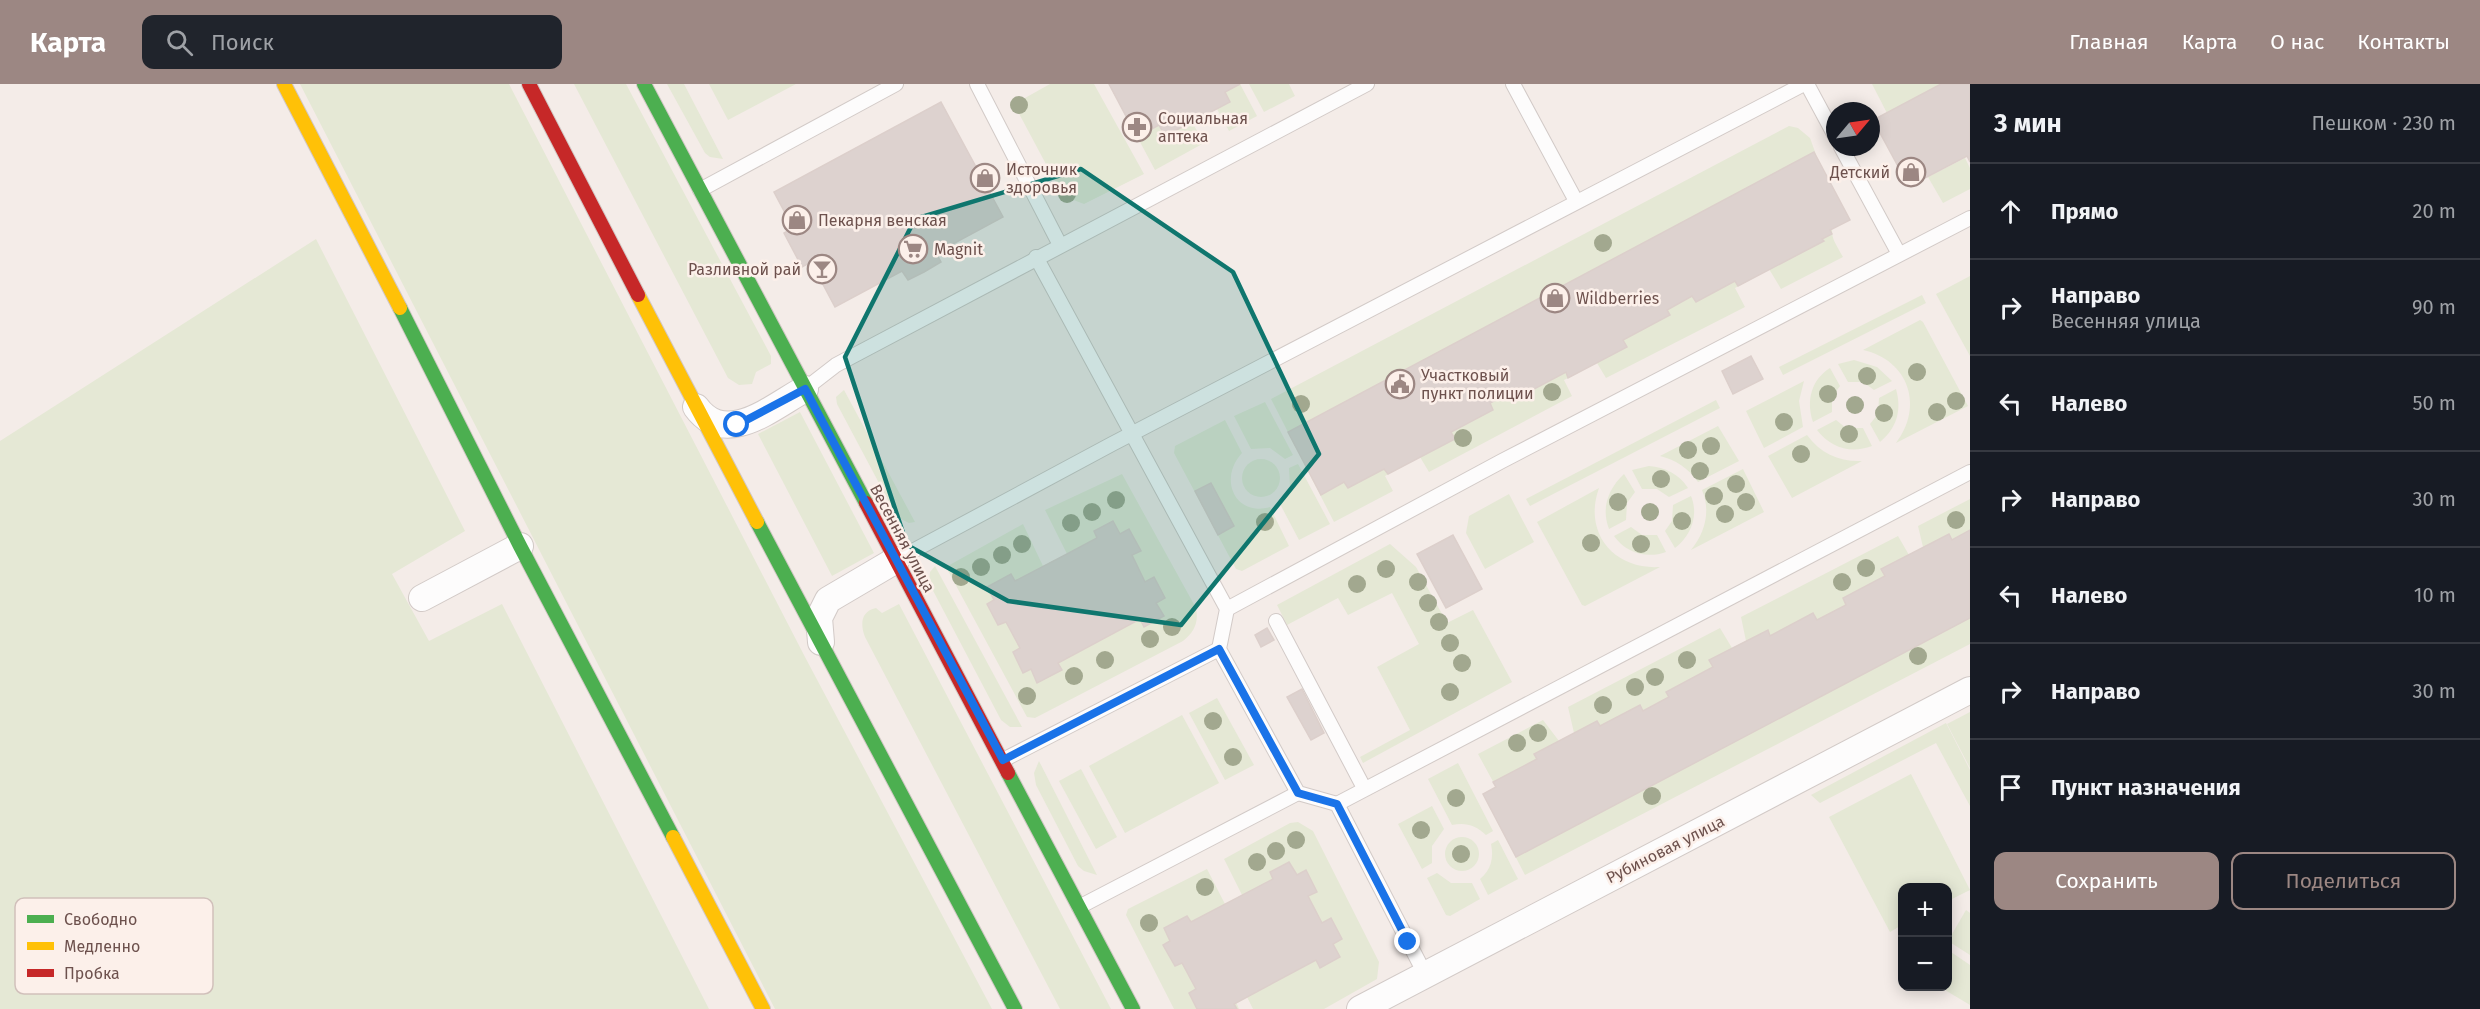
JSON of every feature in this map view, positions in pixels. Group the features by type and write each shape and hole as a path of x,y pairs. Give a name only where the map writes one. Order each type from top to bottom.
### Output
{"street":[{"path":"284,84 360,228 520,546 764,1009"},
{"path":"529,84 696,407 1016,1009"},
{"name":"Весенняя улица","path":"644,84 1133,1009"},
{"path":"696,407 704,417 716,423 737,425 805,389"},
{"path":"422,598 520,546"},
{"path":"821,642 819,618 828,600 896,560"},
{"name":"Рубиновая улица","path":"1360,1009 1970,690"}],"lane":[{"path":"699,191 896,84"},
{"path":"977,84 1060,245"},
{"path":"805,389 836,365 1036,257 1367,84"},
{"path":"1513,84 1576,201"},
{"path":"896,560 1131,434 1805,84 1826,120"},
{"path":"1846,156 1899,254"},
{"path":"1227,609 1513,456 1970,218"},
{"path":"1036,257 1227,609 1219,649 1298,793"},
{"path":"1078,907 1298,793 1337,804 1970,472"},
{"path":"1276,621 1364,789"},
{"path":"1003,760 1219,649"},
{"path":"1337,804 1425,974"}],"highlighted area":[{"path":"1081,169 1233,272 1319,454 1181,625 1008,601 907,545 845,357 915,219"}],"green space":[{"path":"300,84 509,84 805,657 992,1009 775,1009"},
{"path":"574,84 626,84 771,356 771,364 756,372 752,384 739,385 728,378"},
{"path":"667,84 684,84 723,159 710,157 705,153"},
{"path":"709,84 796,84 728,120"},
{"path":"1050,84 1094,84 1144,174 1084,204 1063,196 1015,106 1016,103"},
{"path":"1109,84 1240,84 1257,116 1229,131 1217,109 1192,122 1204,143 1155,170"},
{"path":"1249,84 1289,84 1295,96 1264,112"},
{"path":"1872,84 1941,84 1887,113"},
{"path":"1789,126 1798,128 1810,138 1837,213 1832,236 1843,257 1781,289 1769,269 1735,288 1745,307 1606,378 1597,363 1564,380 1572,396 1429,472 1420,457 1385,476 1393,491 1334,522 1271,399"},
{"path":"1965,158 1970,168 1970,189 1943,203 1928,177"},
{"path":"316,239 465,531 392,574 429,641 502,604 709,1009 0,1009 0,441"},
{"path":"1970,276 1970,356 1936,294"},
{"path":"1922,295 1926,303 1783,375 1779,367"},
{"path":"1920,320 1968,406 1896,443 1905,429 1909,415 1910,400 1907,387 1901,374 1892,364 1879,355 1863,350"},
{"path":"1854,360 1877,367 1892,381 1874,390 1863,382 1848,382 1838,364"},
{"path":"1830,368 1840,386 1832,397 1832,412 1813,422 1810,399 1814,385"},
{"path":"1804,381 1799,401 1803,427 1764,448 1746,411"},
{"path":"1896,389 1897,418 1891,431 1880,442 1870,424 1878,414 1879,398"},
{"path":"844,390 915,522 909,523 897,517 837,404 836,397"},
{"path":"1716,400 1720,408 1530,506 1526,499"},
{"path":"1265,402 1293,455 1285,459 1270,448 1251,449 1234,416"},
{"path":"800,412 874,553 832,576 758,434"},
{"path":"1225,420 1242,453 1231,474 1234,494 1247,506 1258,509 1270,507 1289,546 1242,571 1236,569 1174,453 1175,446"},
{"path":"1836,420 1846,428 1863,428 1872,446 1857,449 1842,448 1829,441 1817,430"},
{"path":"1718,426 1739,461 1698,482 1681,465 1660,456"},
{"path":"1807,435 1812,442 1832,456 1862,461 1792,498 1768,456"},
{"path":"1261,459 1274,465 1280,478 1274,491 1261,497 1248,491 1242,478 1248,465"},
{"path":"1298,464 1330,524 1299,540 1279,502 1290,487 1289,468"},
{"path":"1649,466 1671,472 1688,488 1669,497 1657,489 1642,489 1632,470"},
{"path":"1743,469 1764,512 1691,550 1705,522 1706,506 1702,490"},
{"path":"1122,474 1196,608 1195,627 1183,641 1035,718 1027,717 946,567 1023,524 1043,566 1067,554 1045,510"},
{"path":"1624,474 1635,492 1627,503 1626,520 1609,529 1606,506 1610,492"},
{"path":"1599,488 1595,504 1595,519 1606,545 1628,562 1660,567 1585,606 1582,605 1537,522"},
{"path":"1509,494 1534,542 1485,569 1466,533 1469,516"},
{"path":"1691,496 1694,510 1692,525 1681,543 1675,548 1665,531 1672,521 1673,505"},
{"path":"1970,499 1970,644 1525,875 1483,794 1496,787 1478,754 1543,720 1559,741 1574,733 1568,707 1720,628 1732,648 1746,641 1741,617 1898,536 1909,555 1923,547 1918,526"},
{"path":"1631,527 1642,535 1657,535 1666,552 1652,555 1637,553 1625,547 1614,536"},
{"path":"1390,544 1416,567 1447,623 1473,610 1512,682 1363,763 1360,757 1410,730 1377,667 1419,644 1392,593 1348,615 1338,598 1287,625 1277,605"},
{"path":"935,566 1022,727 1010,727 1001,720 929,583 930,572"},
{"path":"899,604 1111,1009 1060,1009 865,637 862,623 867,612 876,608 882,613"},
{"path":"1217,698 1254,765 1225,780 1189,713"},
{"path":"1970,712 1970,768 1947,724"},
{"path":"1182,715 1219,783 1125,833 1089,766"},
{"path":"1946,723 1970,770 1970,806 1936,743 1820,803 1811,795"},
{"path":"1039,761 1097,875 1084,871 1078,866 1036,785 1034,773"},
{"path":"1458,763 1493,831 1486,835 1470,825 1452,825 1428,779"},
{"path":"1081,769 1117,837 1096,849 1059,781"},
{"path":"1911,774 1970,890 1952,899 1952,883 1898,883 1898,927 1890,932 1829,817"},
{"path":"1432,806 1444,829 1432,846 1432,863 1422,869 1398,824"},
{"path":"1298,822 1313,831 1379,962 1377,979 1324,1009 1253,1009 1247,997 1236,1002 1239,1009 1174,1009 1126,915 1128,909 1207,869 1225,904 1242,895 1224,859 1290,823"},
{"path":"1462,837 1474,842 1479,854 1474,866 1462,871 1450,866 1445,854 1450,842"},
{"path":"1498,840 1518,879 1488,895 1480,879 1487,872 1491,863 1491,844"},
{"path":"1437,873 1451,883 1472,883 1480,899 1450,916 1446,915 1427,878"},
{"path":"1966,910 1970,913 1970,955 1952,944 1952,934"},
{"path":"1952,953 1970,965 1970,1005 1947,991 1952,991"}],"building":[{"path":"1109,84 1240,84 1225,92 1230,102 1165,136 1159,125 1137,137"},
{"path":"1941,84 1970,84 1970,162 1967,156 1925,178 1922,172 1906,181 1880,133 1880,116"},
{"path":"941,102 1003,217 936,253 941,262 924,272 908,280 902,271 835,307 811,262 802,267 795,254 784,233 793,228 774,192"},
{"path":"1814,152 1850,220 1830,230 1832,234 1822,239 1824,241 1738,286 1735,281 1696,302 1692,296 1667,310 1670,315 1623,340 1627,347 1568,378 1566,372 1523,395 1519,388 1490,403 1493,410 1451,432 1455,439 1388,474 1384,469 1348,488 1344,482 1321,495 1288,432"},
{"path":"1751,356 1763,379 1733,394 1722,371"},
{"path":"1211,483 1234,526 1218,535 1195,491"},
{"path":"1113,521 1120,534 1129,529 1141,551 1132,555 1145,582 1154,577 1165,598 1156,603 1164,616 1144,627 1140,619 1058,663 1062,670 1037,683 1031,669 1023,673 1013,652 1020,648 1006,622 998,625 987,604 994,600 987,587 1011,574 1015,581 1067,554 1097,538 1094,531"},
{"path":"1970,530 1970,618 1516,857 1483,794 1496,787 1493,782 1537,759 1534,754 1597,721 1600,726 1640,705 1643,711 1669,697 1666,692 1713,667 1709,660 1768,630 1770,636 1813,613 1817,620 1846,605 1843,598 1885,576 1881,569 1949,534 1952,540"},
{"path":"1453,535 1482,589 1446,608 1417,554"},
{"path":"1267,628 1274,640 1261,647 1255,635"},
{"path":"1302,689 1324,733 1311,740 1287,697"},
{"path":"1289,862 1297,875 1306,870 1317,892 1308,896 1322,923 1331,918 1342,939 1333,944 1340,957 1320,968 1316,960 1234,1004 1237,1009 1197,1009 1189,993 1196,989 1182,963 1175,966 1163,945 1170,941 1164,928 1187,916 1191,922 1273,879 1270,872"}],"traffic: fast":[{"path":"644,84 866,503"},
{"path":"400,308 520,546 673,837"},
{"path":"757,522 1015,1009"},
{"path":"1008,773 1133,1009"}],"traffic: slow":[{"path":"284,84 400,308"},
{"path":"638,295 757,522"},
{"path":"673,837 763,1009"}],"traffic: jam":[{"path":"529,84 638,295"},
{"path":"866,503 1008,773"}],"place":[{"name":"Социальная аптека","path":"1137,127"},
{"name":"Детский","path":"1911,172"},
{"name":"Источник здоровья","path":"985,178"},
{"name":"Пекарня венская","path":"797,220"},
{"name":"Magnit","path":"913,249"},
{"name":"Разливной рай","path":"822,269"},
{"name":"Wildberries","path":"1555,298"},
{"name":"Участковый пункт полиции","path":"1400,384"}],"route":[{"path":"737,425 805,389 1003,760 1219,649 1298,793 1337,804 1408,942"}]}
